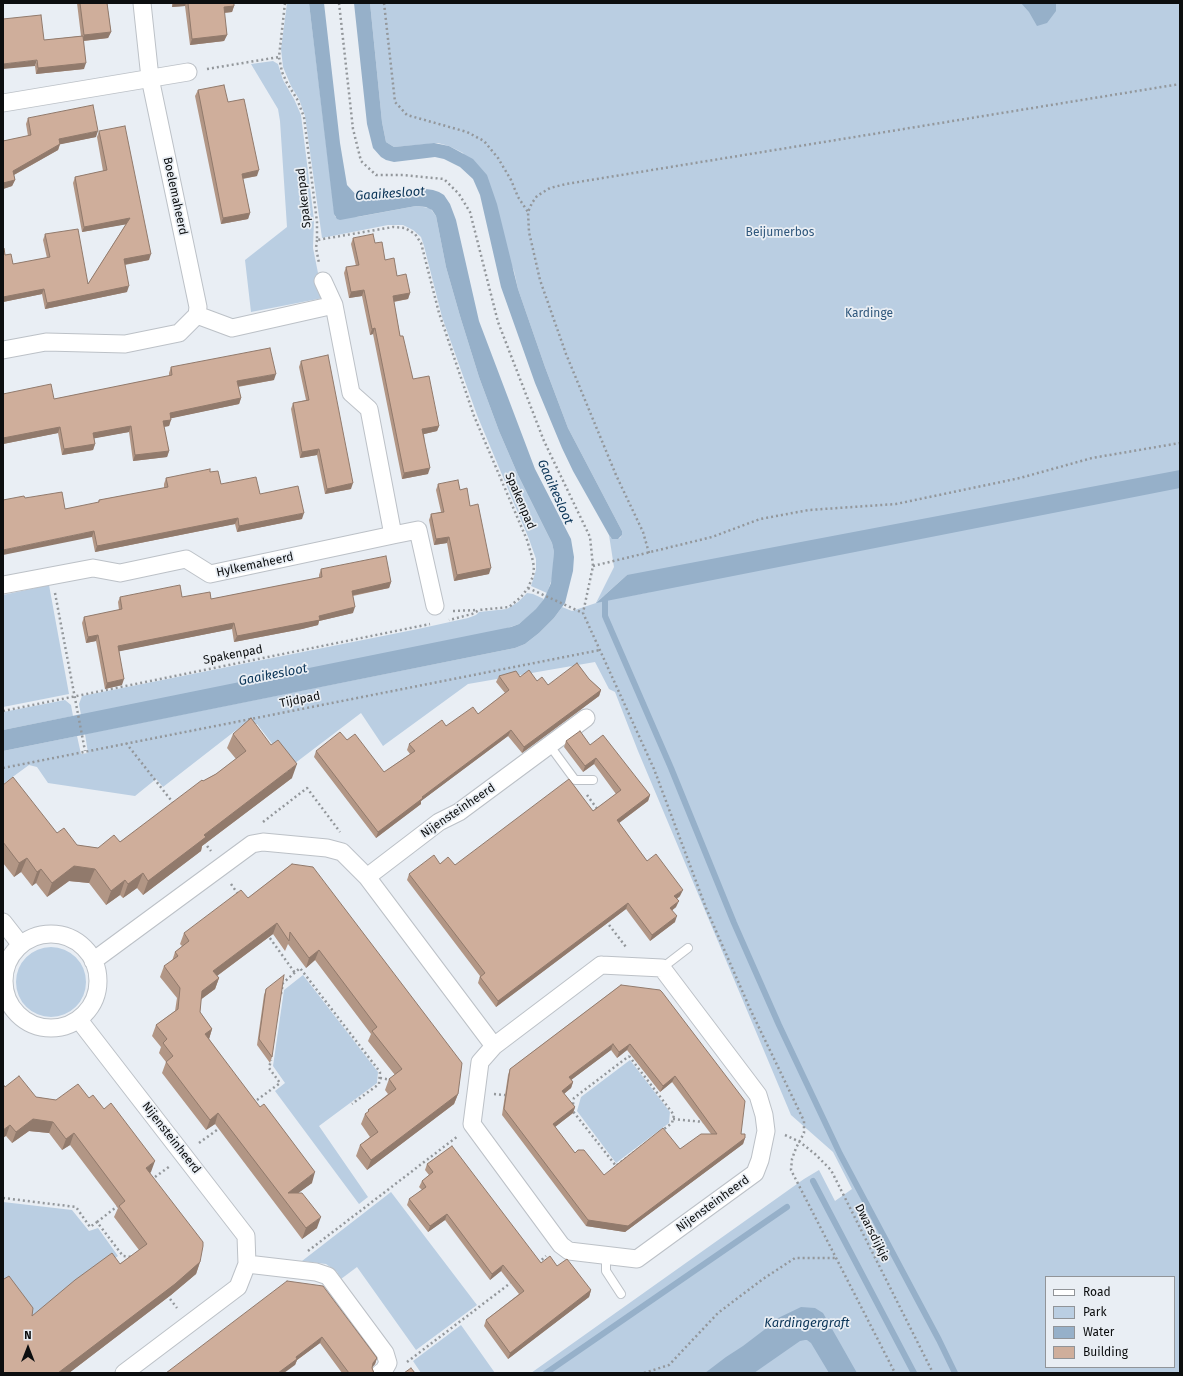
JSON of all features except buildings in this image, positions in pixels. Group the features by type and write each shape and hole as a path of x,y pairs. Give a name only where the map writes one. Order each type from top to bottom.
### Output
{"street":[{"name":"Boelemaheerd","path":"142,3 150,78 198,307 197,315"},
{"path":"3,103 188,72"},
{"path":"323,281 334,305 351,393 369,409 393,535"},
{"path":"3,350 46,342 126,344 178,333 197,315 232,328 334,305"},
{"name":"Hylkemaheerd","path":"3,585 93,568 120,573 186,559 210,574 418,530 435,606"},
{"name":"Nijensteinheerd","path":"366,878 439,822 459,812 586,718"},
{"path":"93,961 252,844 263,842 328,848 342,852 366,878 494,1046"},
{"path":"3,922 21,945"},
{"path":"50,934 71,939 80,944 93,961 97,971 98,982 93,1003 78,1020 68,1025 57,1028 45,1028 34,1025 23,1020 6,1004 3,982 8,961 13,952 30,939 50,934"},
{"path":"561,1245 472,1124 480,1062 494,1046 601,965 662,968"},
{"name":"Nijensteinheerd","path":"561,1245 569,1251 636,1259 755,1173 760,1160 766,1131 764,1115 758,1095 662,968"},
{"name":"Nijensteinheerd","path":"78,1020 246,1236 247,1264 238,1287 124,1373"},
{"path":"247,1264 316,1272 328,1276 385,1353 384,1368"}],"lane":[{"path":"550,746 575,780 593,780"},
{"path":"662,968 688,948"},
{"path":"606,1255 606,1271 621,1294"}],"path":[{"name":"Spakenpad","path":"285,3 279,46 279,58 286,83 297,98 304,117 317,222 317,240 393,227 404,228 415,234 421,243 439,313 474,416 527,540 534,567 533,576 528,588 521,597 509,607 479,610 472,614 447,621"},
{"path":"339,3 353,129 361,160 376,176 403,175 444,179 459,194 470,212 498,322 544,441 590,537 593,566 583,613 654,769 706,908 751,1011 804,1121 804,1133 792,1159 791,1170 895,1373"},
{"path":"384,3 395,102 407,115 467,132 484,141 498,158 511,180 518,197 528,212"},
{"path":"188,72 279,58"},
{"path":"649,553 643,532 616,475 566,354 540,280 529,232 528,212 537,196 550,188 566,184 1180,84"},
{"path":"317,240 316,248 323,281"},
{"path":"593,566 712,537 760,519 810,510 896,504 1020,478 1092,458 1180,443"},
{"path":"51,575 85,751"},
{"path":"528,588 583,613"},
{"path":"435,606 440,611 479,610"},
{"name":"Spakenpad","path":"3,711 433,624"},
{"name":"Tijdpad","path":"3,768 600,650"},
{"path":"126,743 177,808"},
{"path":"575,780 602,815"},
{"path":"252,844 248,833 307,788 348,842 342,852"},
{"path":"203,841 242,899"},
{"path":"604,918 640,967"},
{"path":"264,930 295,972"},
{"path":"280,998 283,983 300,968 380,1072 380,1084 352,1104"},
{"path":"629,1056 674,1115 673,1119 672,1123 616,1166 572,1110 574,1098 629,1056"},
{"path":"249,1106 280,1083 269,1068 271,1060"},
{"path":"380,1078 395,1080"},
{"path":"477,1091 505,1095"},
{"path":"566,1104 573,1104"},
{"path":"673,1119 710,1123"},
{"path":"286,1268 472,1124"},
{"path":"150,1181 224,1125"},
{"name":"Dwarsdijkje","path":"766,1131 779,1133 800,1142 831,1170 933,1373"},
{"path":"3,1198 76,1207 90,1227 121,1204"},
{"path":"97,1222 123,1256 134,1258"},
{"path":"537,1263 561,1245"},
{"path":"644,1373 668,1365 718,1313 763,1279 795,1258 836,1258"},
{"path":"384,1368 398,1368 519,1277"},
{"path":"167,1294 189,1324"}],"green space":[{"path":"287,3 309,3 335,217 357,217 416,206 430,208 436,216 446,267 479,377 499,431 518,475 552,543 554,552 553,576 547,593 531,586 536,570 536,559 477,415 442,317 421,237 413,230 403,225 388,225 322,238 305,116 299,99 291,86 283,67 281,49"},
{"name":"Kardinge","path":"370,3 1180,3 1180,1373 531,1373 804,1179 819,1170 835,1201 852,1189 833,1152 791,1115 638,751 615,692 609,689 595,662 468,684 383,746 361,713 290,767 257,724 244,724 163,787 156,779 135,796 48,783 37,767 29,765 3,784 3,751 77,736 81,754 88,753 85,734 515,648 525,644 539,633 554,618 562,607 572,611 596,603 614,567 609,535 611,538 617,539 622,535 622,531 568,428 518,289 514,271 463,153 449,146 438,143 394,147 386,142 382,122","holes":["627,575 650,592 597,602"]},
{"path":"273,61 278,64 283,80 301,115 314,220 313,248 323,298 251,312 245,260 287,227 278,109 251,64"},
{"path":"49,585 69,694 3,707 3,595"},
{"path":"527,593 544,599 537,609 519,624 502,630 81,715 79,704 82,696 418,629 468,618 479,612 507,609 518,602"},
{"path":"65,700 71,705 73,716 3,730 3,712"},
{"path":"51,947 64,950 76,957 83,969 86,982 83,995 76,1007 64,1014 51,1017 38,1014 26,1007 19,995 16,982 19,969 26,957 38,950"},
{"path":"303,975 378,1072 377,1083 319,1126 368,1197 359,1204 275,1091 285,1083 273,1066 284,990"},
{"path":"630,1060 670,1112 669,1123 616,1163 577,1111 581,1097"},
{"path":"391,1192 477,1305 416,1350 357,1267 341,1279 337,1272 326,1264 302,1261"},
{"path":"3,1202 72,1210 89,1231 98,1228 118,1256 32,1318 3,1278"},
{"path":"461,1325 495,1373 421,1373 413,1361"}],"water":[{"name":"Gaaikesloot","path":"309,3 324,3 340,143 347,185 359,198 426,189 433,190 444,195 450,204 456,220 479,321 535,469 571,539 574,557 573,571 565,603 554,618 539,633 525,644 515,648 3,751 3,730 511,627 519,624 536,609 544,599 551,583 554,552 552,543 518,475 499,431 479,377 446,267 436,216 432,210 426,207 416,206 340,220 337,219 334,214"},
{"path":"354,3 370,3 382,122 386,142 394,147 434,143 449,146 473,159 487,175 497,204 518,289 545,367 568,428 622,531 622,535 618,539 612,539 609,535 573,471 535,383 501,287 480,195 473,179 460,167 444,159 435,157 394,162 381,157 373,148 367,124"},
{"path":"1021,3 1056,3 1056,11 1047,23 1037,26 1029,12"},
{"path":"1180,470 1180,488 596,603 627,575"},
{"name":"Kardingergraft","path":"801,1307 815,1308 823,1313 857,1373 829,1373 811,1343 805,1340 800,1341 754,1373 705,1373 764,1330 774,1320"}],"waterway":[{"path":"605,601 605,616 671,768 734,923 779,1025 840,1154 955,1373"},
{"path":"813,1181 914,1373"},
{"path":"546,1373 787,1207"}],"park label":[{"name":"Beijumerbos","path":"780,233"}]}
